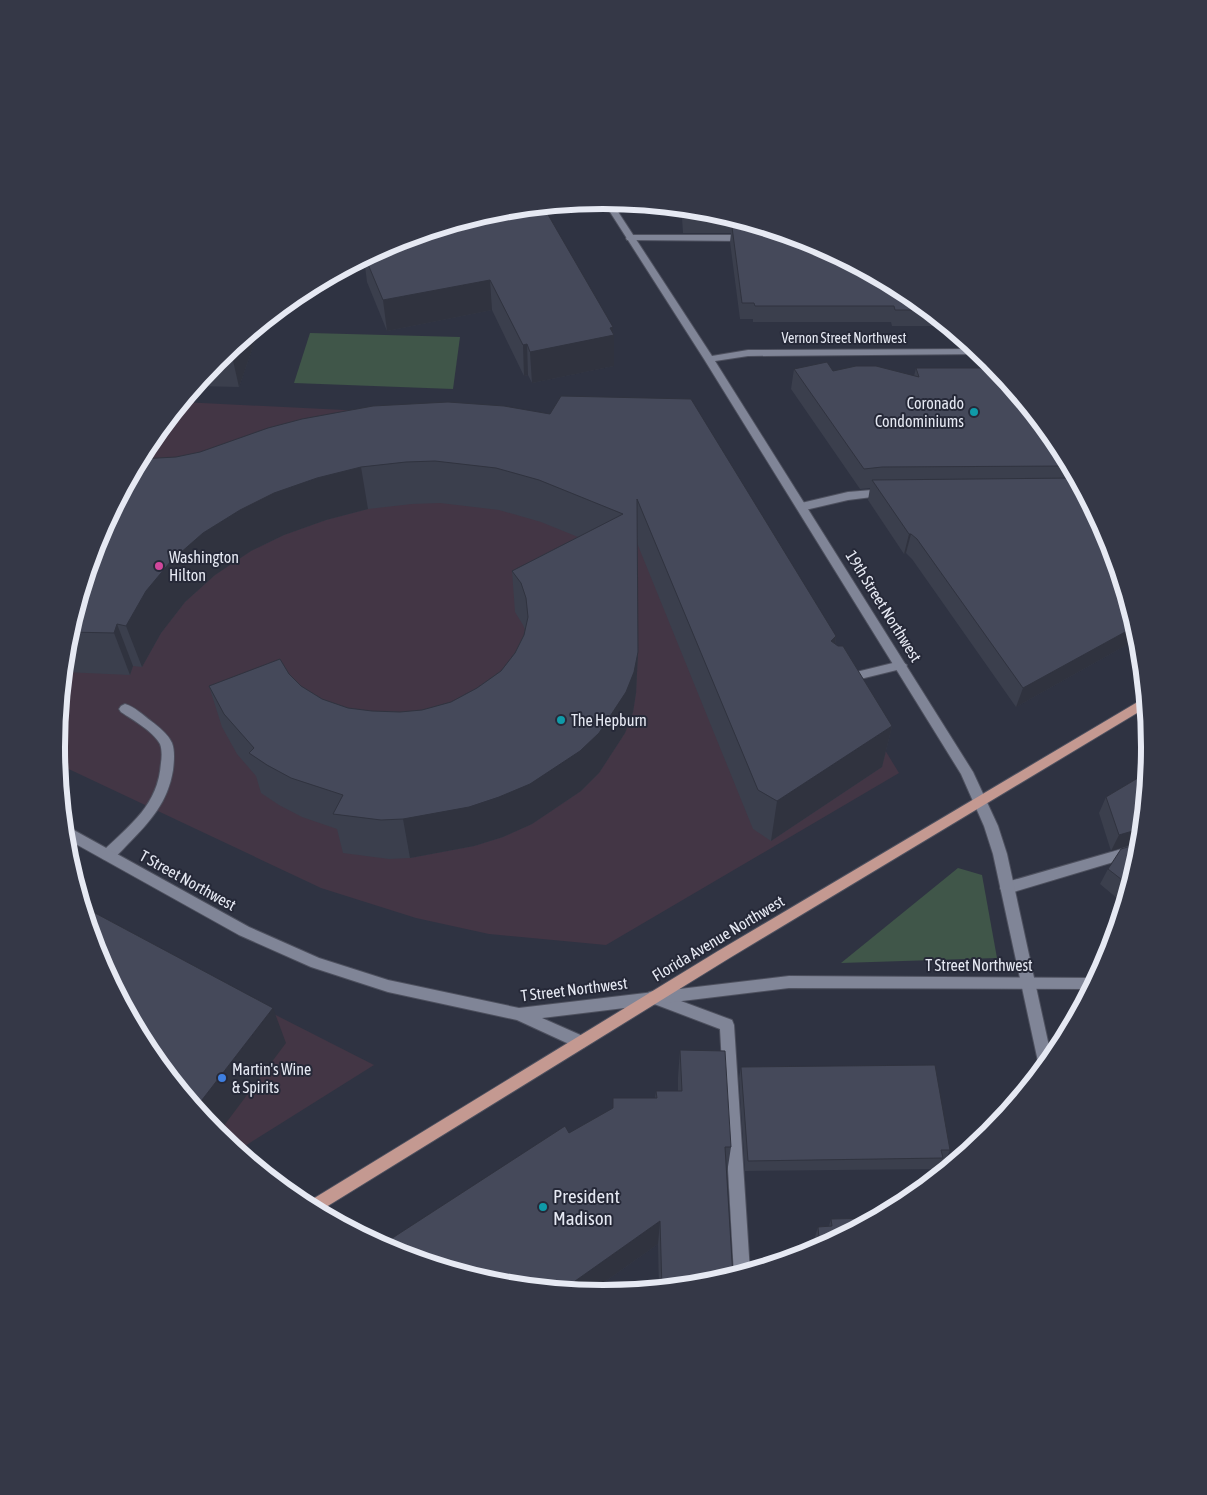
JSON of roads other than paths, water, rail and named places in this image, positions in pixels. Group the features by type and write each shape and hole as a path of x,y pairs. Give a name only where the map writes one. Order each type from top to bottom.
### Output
{"main road":[{"name":"Florida Avenue Northwest","path":"317,1203 580,1042 1140,705"}],"street":[{"name":"19th Street Northwest","path":"613,209 952,745 980,800 995,837 1044,1057"},
{"path":"630,238 759,238"},
{"name":"Vernon Street Northwest","path":"709,359 756,352 968,352"},
{"path":"801,507 848,496 894,492"},
{"path":"831,682 901,665"},
{"path":"108,855 154,807 162,788 168,763 166,743 143,720 125,708"},
{"name":"T Street Northwest","path":"73,837 244,931 316,963 388,986 458,1003 519,1014 789,982 1087,983"},
{"path":"1007,888 1132,852"},
{"path":"654,998 727,1025 742,1268"},
{"path":"519,1014 580,1042"}],"place":[{"name":"Coronado Condominiums","path":"974,412"},
{"name":"Washington Hilton","path":"159,566"},
{"name":"The Hepburn","path":"561,720"},
{"name":"Martin's Wine & Spirits","path":"222,1078"},
{"name":"President Madison","path":"543,1207"}]}
